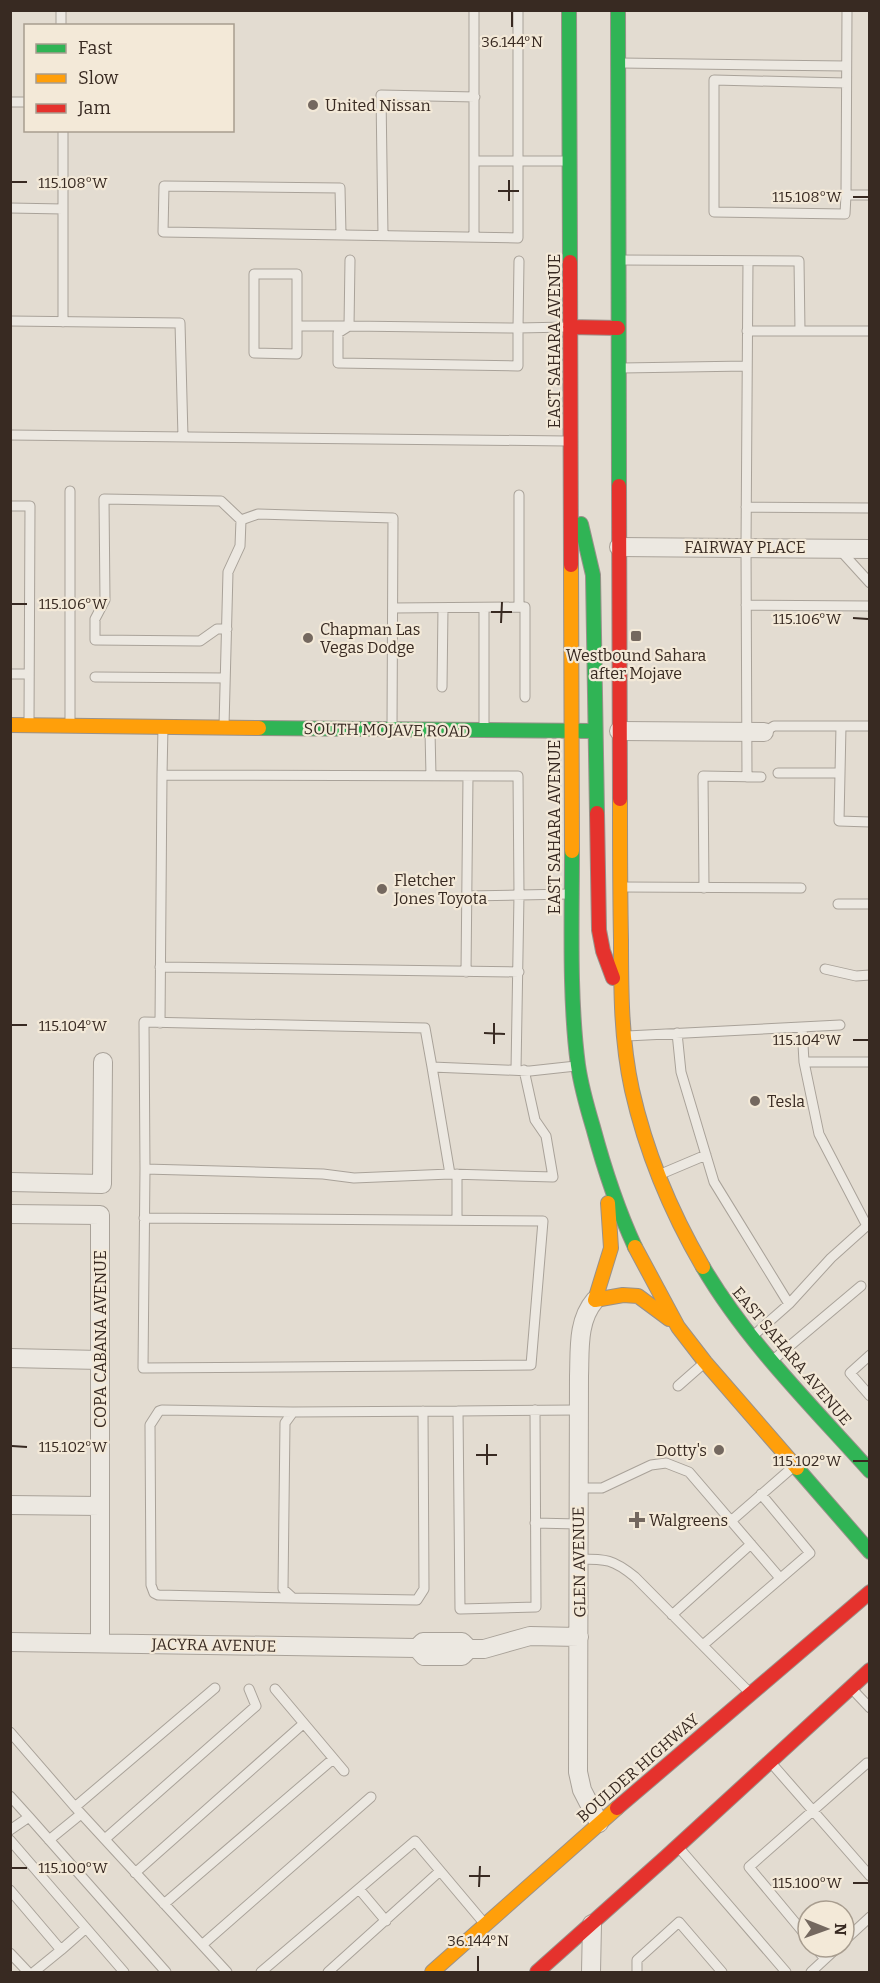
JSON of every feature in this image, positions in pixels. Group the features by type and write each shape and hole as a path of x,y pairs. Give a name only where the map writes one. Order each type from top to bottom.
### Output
{"main road":[{"name":"EAST SAHARA AVENUE","path":"569,10 571,894 573,1002 579,1066 585,1100 604,1168 621,1216 643,1264 678,1327 705,1362 870,1552"},
{"name":"EAST SAHARA AVENUE","path":"618,10 621,999 632,1089 645,1140 658,1175 692,1250 721,1298 771,1361 870,1471"},
{"path":"570,327 618,328"},
{"path":"571,484 591,564 599,930 603,951 621,999"},
{"name":"SOUTH MOJAVE ROAD","path":"10,725 429,731 619,731"},
{"path":"604,1168 611,1238 609,1258 595,1300 623,1295 638,1296 658,1309 678,1327"},
{"name":"BOULDER HIGHWAY","path":"432,1972 599,1823 870,1592"},
{"path":"537,1972 870,1670"}],"street":[{"name":"FAIRWAY PLACE","path":"620,547 870,549"},
{"name":"SOUTH MOJAVE ROAD","path":"619,731 756,732"},
{"path":"10,1182 102,1184 103,1062"},
{"name":"COPA CABANA AVENUE","path":"10,1214 100,1215 100,1643"},
{"name":"GLEN AVENUE","path":"595,1300 583,1324 578,1410 578,1772 582,1790 599,1823"},
{"path":"10,1358 100,1360"},
{"path":"10,1505 100,1506"},
{"name":"JACYRA AVENUE","path":"10,1642 417,1648 424,1656 458,1649 484,1649 530,1636 579,1637"},
{"path":"591,1972 592,1924"}],"lane":[{"path":"474,10 474,236"},
{"path":"341,234 340,188 164,186 163,232 518,238 518,10"},
{"path":"846,83 714,80 714,212 845,214 847,10"},
{"path":"618,63 846,66"},
{"path":"383,235 381,95 475,97"},
{"path":"63,132 63,322"},
{"path":"475,161 570,160"},
{"path":"846,195 870,195"},
{"path":"10,208 63,209"},
{"path":"349,326 350,260"},
{"path":"618,260 799,261 800,332"},
{"path":"349,326 338,333 338,363 519,366 519,261"},
{"path":"747,777 756,732 746,605 748,261"},
{"path":"254,274 297,274 297,326 297,354 254,353 254,274"},
{"path":"10,321 180,323 183,437"},
{"path":"297,326 570,327"},
{"path":"747,331 870,331"},
{"path":"619,369 747,366"},
{"path":"10,435 571,441"},
{"path":"70,491 70,726"},
{"path":"519,495 519,607"},
{"path":"224,728 227,629 228,572 240,546 241,520 221,501 104,500 105,600 95,619 95,640 200,641 218,629 227,629"},
{"path":"10,506 30,506 28,726"},
{"path":"746,507 870,508"},
{"path":"241,520 258,514 393,518 392,730"},
{"path":"838,548 870,583"},
{"path":"746,605 870,606"},
{"path":"393,608 525,607 525,698"},
{"path":"442,608 442,687"},
{"path":"484,608 484,731"},
{"path":"10,674 29,674"},
{"path":"95,677 225,678"},
{"path":"756,732 774,726 870,726"},
{"path":"841,726 839,821 870,822"},
{"path":"160,1023 163,727"},
{"path":"429,731 430,776"},
{"path":"778,773 840,773"},
{"path":"145,1169 323,1174 354,1178 453,1174 553,1177 546,1136 536,1120 520,1070 518,776 162,776"},
{"path":"466,972 468,776"},
{"path":"704,888 703,776 761,777"},
{"path":"620,887 801,888"},
{"path":"467,896 571,894"},
{"path":"838,904 870,904"},
{"path":"160,967 519,972"},
{"path":"825,969 856,976 870,975"},
{"path":"144,1218 543,1221 531,1365 143,1368 144,1022 425,1028 453,1174 457,1220"},
{"path":"624,1036 840,1024"},
{"path":"752,1338 789,1304 813,1276 868,1225 819,1134 804,1062 802,1027"},
{"path":"677,1033 681,1072 714,1182 789,1304"},
{"path":"804,1062 870,1062"},
{"path":"432,1067 520,1070 579,1066"},
{"path":"658,1175 706,1155"},
{"path":"771,1361 861,1286"},
{"path":"870,1355 850,1373 870,1396"},
{"path":"678,1386 705,1362"},
{"path":"458,1411 460,1609 536,1607 535,1410"},
{"path":"423,1411 424,1589 417,1600 158,1595 154,1593 151,1585 150,1425 159,1411 578,1410"},
{"path":"293,1412 285,1423 283,1589 293,1598"},
{"path":"578,1488 602,1488 651,1465 666,1463 688,1472 780,1578"},
{"path":"731,1521 794,1466"},
{"path":"703,1645 810,1553 761,1494"},
{"path":"536,1523 578,1524"},
{"path":"672,1614 752,1545"},
{"path":"579,1559 605,1559 620,1565 751,1693"},
{"path":"850,1687 870,1708"},
{"path":"49,1840 78,1810 215,1688"},
{"path":"105,1839 256,1706 249,1689"},
{"path":"275,1689 344,1771"},
{"path":"135,1873 303,1724"},
{"path":"10,1732 78,1810 227,1972"},
{"path":"164,1904 333,1759"},
{"path":"770,1761 870,1876"},
{"path":"796,1924 749,1867 867,1763"},
{"path":"10,1797 166,1972"},
{"path":"202,1945 371,1797"},
{"path":"10,1830 29,1817"},
{"path":"10,1840 124,1972"},
{"path":"261,1972 415,1841 485,1925"},
{"path":"677,1847 786,1972"},
{"path":"328,1972 440,1871"},
{"path":"359,1889 386,1921"},
{"path":"10,1890 61,1950"},
{"path":"856,1930 870,1917"},
{"path":"637,1972 637,1960 679,1922 722,1972"},
{"path":"34,1972 86,1928"},
{"path":"10,1953 28,1972"},
{"path":"811,1972 825,1959"}],"traffic: fast":[{"path":"569,10 570,262"},
{"path":"618,10 619,486"},
{"path":"581,524 593,575 597,813"},
{"path":"259,728 592,731"},
{"path":"572,851 572,986 578,1065 586,1104 606,1173 635,1247"},
{"path":"703,1267 720,1295 760,1347 870,1471"},
{"path":"797,1468 870,1552"}],"traffic: slow":[{"path":"571,565 572,851"},
{"path":"10,725 259,728"},
{"path":"620,799 622,996 628,1071 652,1159 680,1225 703,1267"},
{"path":"608,1203 611,1248 595,1300 623,1295 638,1296 669,1319"},
{"path":"635,1247 678,1327 705,1362 797,1468"},
{"path":"432,1972 617,1808"}],"traffic: jam":[{"path":"570,262 571,565"},
{"path":"570,327 618,328"},
{"path":"619,486 620,799"},
{"path":"597,813 599,930 603,951 613,978"},
{"path":"617,1808 870,1592"},
{"path":"537,1972 870,1670"}],"place":[{"name":"United Nissan","path":"313,105"},
{"name":"Westbound Sahara after Mojave","path":"636,636"},
{"name":"Chapman Las Vegas Dodge","path":"308,638"},
{"name":"Fletcher Jones Toyota","path":"382,889"},
{"name":"Tesla","path":"755,1101"},
{"name":"Dotty's","path":"719,1450"},
{"name":"Walgreens","path":"637,1520"}]}
